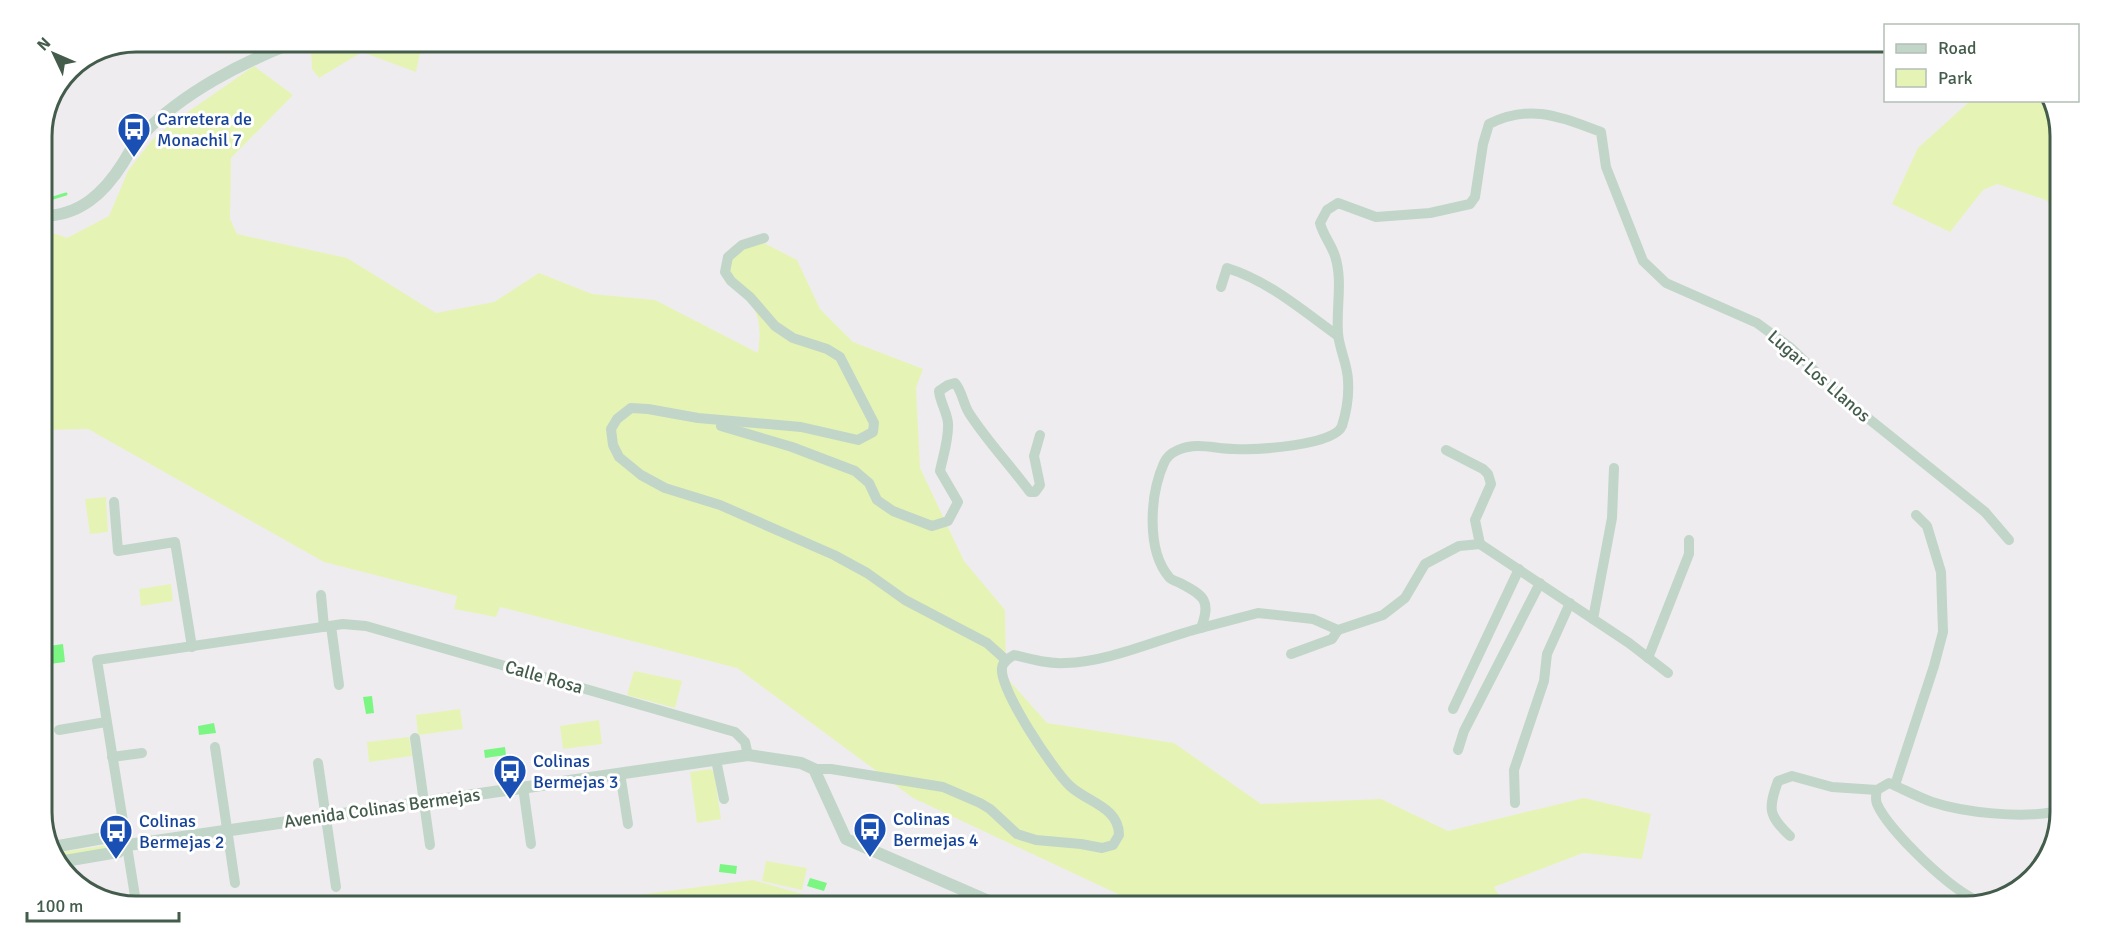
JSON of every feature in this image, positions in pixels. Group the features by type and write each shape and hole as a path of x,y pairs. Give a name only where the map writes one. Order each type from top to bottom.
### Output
{"street":[{"path":"53,215 86,204 107,186 143,133 177,105 237,67 269,52"},
{"name":"Lugar Los Llanos","path":"1201,628 1208,611 1203,598 1170,578 1158,559 1153,535 1153,498 1164,461 1172,452 1196,446 1235,449 1270,448 1330,438 1341,429 1348,381 1338,336 1340,283 1335,255 1323,235 1320,223 1327,210 1338,203 1376,217 1430,213 1470,204 1475,197 1483,144 1490,124 1505,116 1523,112 1559,117 1601,132 1606,167 1643,261 1653,271 1666,283 1757,323 1791,348 1844,399 1985,512 2009,540"},
{"path":"764,238 742,245 728,257 725,272 775,326 793,338 827,349 840,357 874,423 873,432 858,440 801,427 698,418 631,408 617,419 611,429 613,445 619,457 641,475 665,488 720,505 834,555 867,573 905,600 987,643 1006,660"},
{"path":"1221,287 1227,268 1243,273 1272,288 1338,336"},
{"path":"698,418 792,447 855,471 869,483 877,500 893,511 932,526 948,521 958,502 940,471 948,433 948,420 940,403 939,391 955,383 968,411 1030,492 1035,492 1040,485 1034,456 1040,435"},
{"path":"1446,450 1483,469 1488,474 1491,484 1475,520 1480,544"},
{"path":"1593,619 1612,518 1614,468"},
{"path":"114,502 118,550 175,542 192,646"},
{"path":"1895,785 1943,632 1941,572 1927,526 1916,515"},
{"path":"1648,658 1689,555 1689,540"},
{"path":"1291,654 1332,639 1338,630 1383,615 1405,598 1425,564 1459,546 1480,544 1570,603 1668,673"},
{"path":"1453,709 1520,569"},
{"path":"1458,750 1464,731 1540,583"},
{"path":"321,595 339,685"},
{"path":"1515,803 1514,770 1545,681 1547,654 1570,603"},
{"path":"977,896 846,839 814,769 831,769 943,787 990,809 1017,834 1036,840 1102,848 1113,845 1119,835 1118,823 1106,809 1069,785 1054,766 1031,732 1003,680 1002,667 1006,660 1014,655 1064,663 1092,659 1258,613 1313,619 1338,630"},
{"name":"Calle Rosa","path":"106,722 97,660 343,624 366,626 735,732 745,742 748,755"},
{"path":"59,730 106,722 135,896"},
{"path":"415,738 430,845"},
{"path":"215,747 235,883"},
{"path":"112,757 142,753"},
{"name":"Avenida Colinas Bermejas","path":"68,860 118,852 128,845 748,755 801,763 814,769"},
{"path":"716,760 724,799"},
{"path":"318,764 336,887"},
{"path":"620,773 628,824"},
{"path":"1790,836 1775,822 1770,803 1778,781 1792,776 1832,787 1877,790 1889,783 1933,802 1984,812 2050,813"},
{"path":"523,787 531,844"},
{"path":"1877,790 1875,801 1888,822 1942,878 1969,896"},
{"name":"Avenida Colinas Bermejas","path":"60,846 109,837 128,845"}],"green space":[{"path":"311,52 362,52 319,78 312,69"},
{"path":"362,52 420,52 416,72"},
{"path":"254,66 293,95 231,158 230,219 237,234 347,258 436,313 494,302 539,273 592,294 655,300 758,353 759,326 754,308 723,275 732,246 762,242 797,260 820,309 853,342 923,369 916,388 920,468 964,561 1005,610 1006,677 1047,723 1174,743 1261,804 1381,799 1448,831 1584,798 1651,814 1642,859 1583,853 1494,887 1499,896 1122,896 913,798 737,668 500,607 496,617 454,609 457,596 324,562 88,429 53,430 53,233 67,238 109,216 128,171 152,140 172,123"},
{"path":"1969,102 2043,102 2050,131 2050,204 2046,200 1997,184 1983,190 1950,232 1892,204 1918,148"},
{"path":"106,497 108,532 90,534 85,499"},
{"path":"171,584 173,601 141,606 139,589"},
{"path":"634,671 682,681 675,708 627,695"},
{"path":"460,709 463,729 418,735 416,715"},
{"path":"599,720 602,744 563,749 560,726"},
{"path":"409,737 412,756 369,762 367,742"},
{"path":"710,769 714,772 721,819 697,823 690,772"},
{"path":"109,845 111,847 66,856 63,852"},
{"path":"766,861 807,868 802,890 762,881"},
{"path":"753,880 809,896 630,896"}],"shaded area":[{"path":"63,644 65,662 53,664 53,645"},
{"path":"372,696 374,713 366,714 363,697"},
{"path":"214,723 216,733 199,735 198,726"},
{"path":"505,747 506,755 485,758 484,750"},
{"path":"720,864 737,866 736,874 719,872"},
{"path":"810,878 827,883 824,891 807,886"}],"waterway":[{"path":"53,198 66,194"}],"place":[{"name":"Carretera de Monachil 7","path":"134,158"},
{"name":"Colinas Bermejas 3","path":"510,800"},
{"name":"Colinas Bermejas 4","path":"870,858"},
{"name":"Colinas Bermejas 2","path":"116,860"}]}
